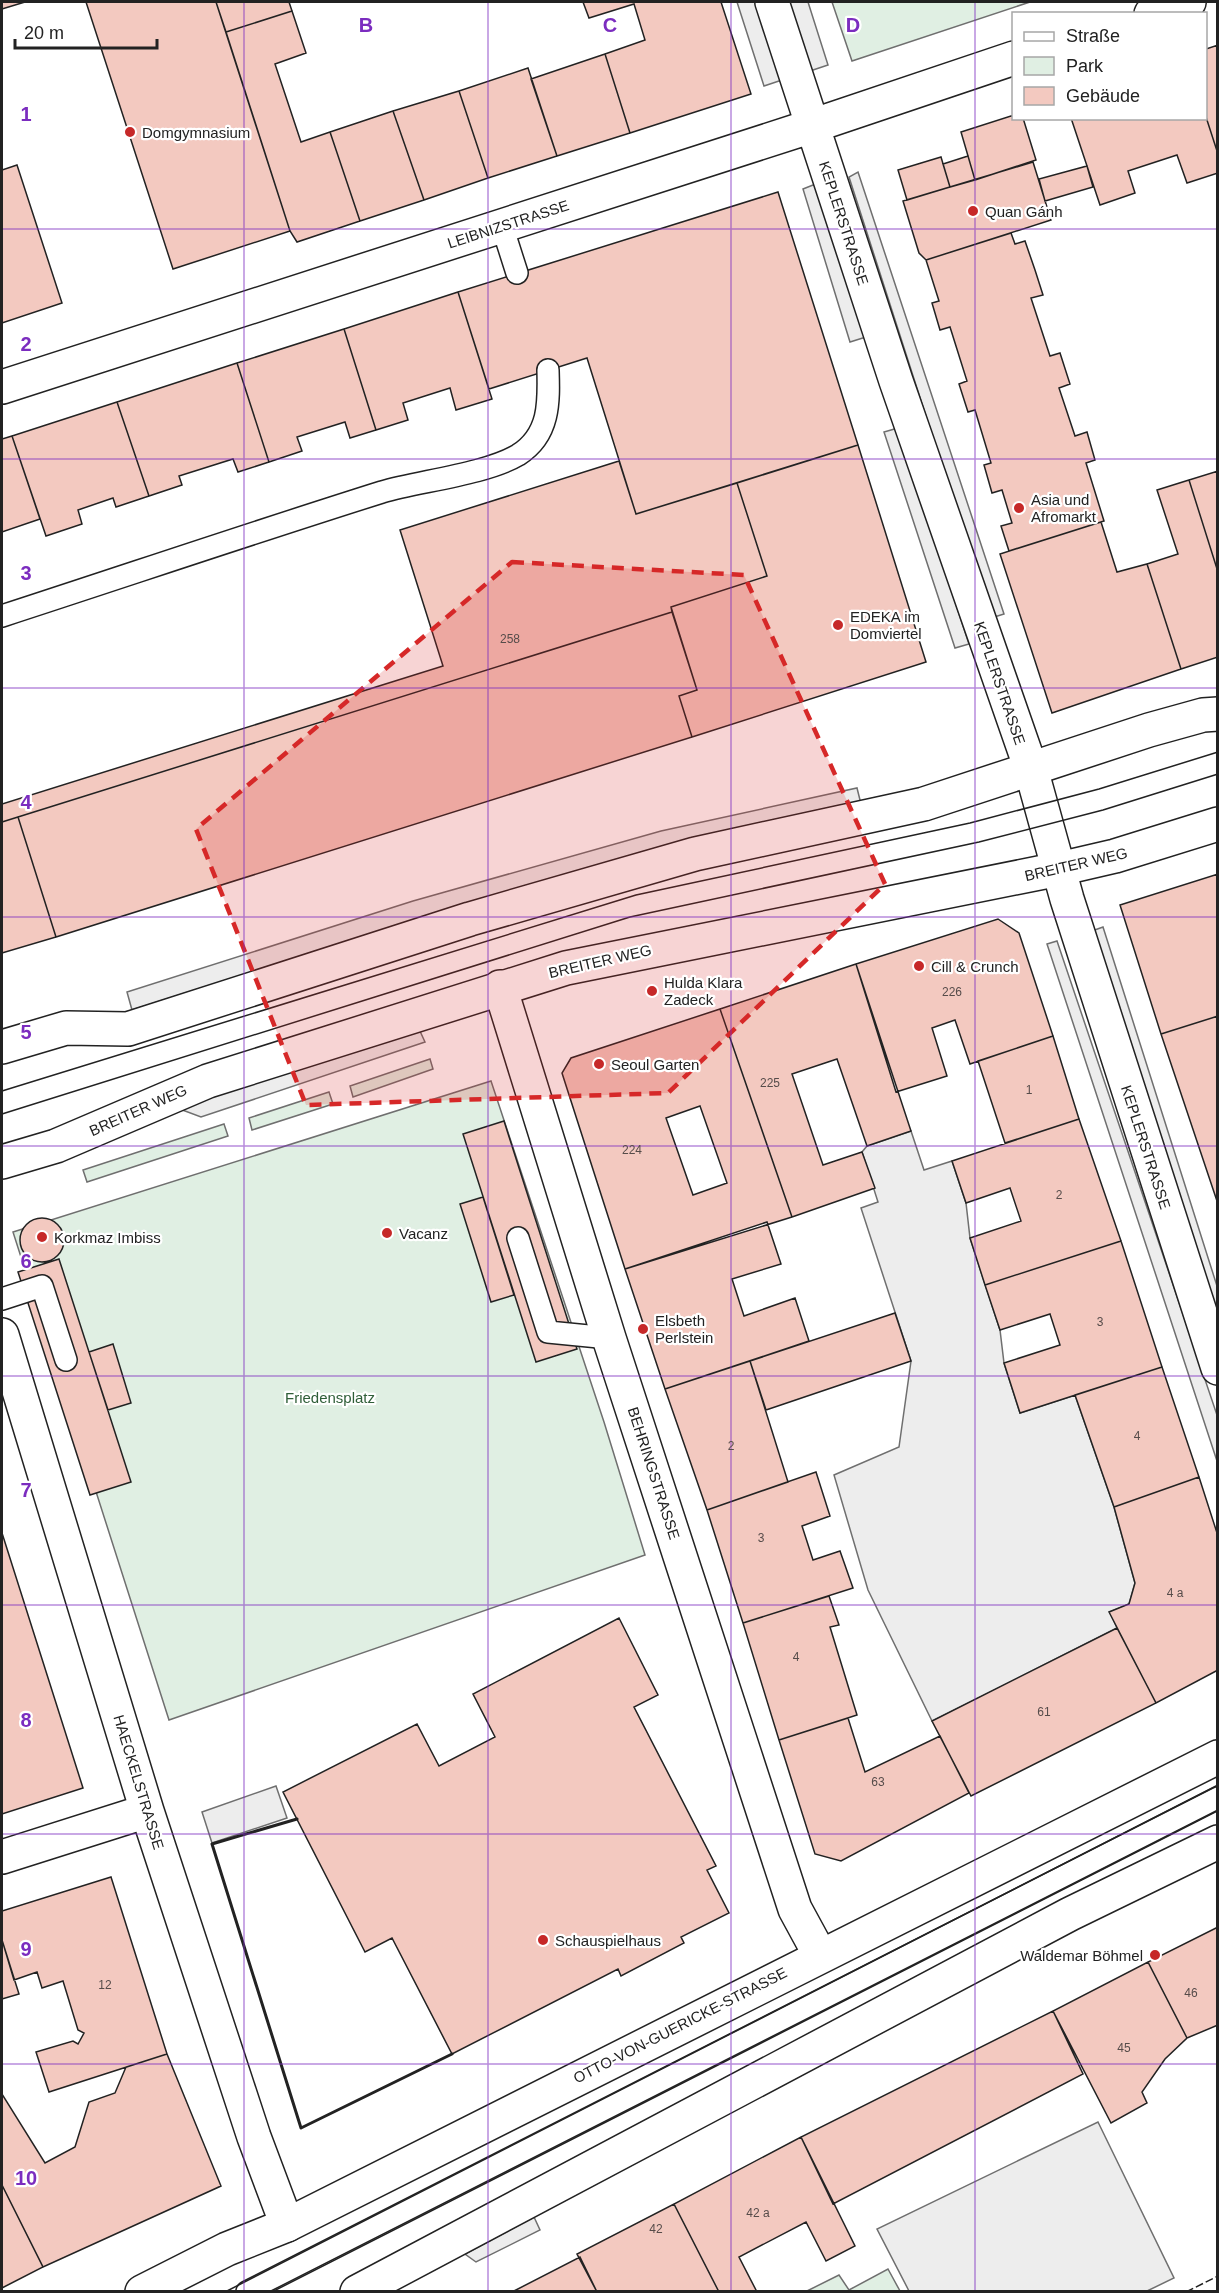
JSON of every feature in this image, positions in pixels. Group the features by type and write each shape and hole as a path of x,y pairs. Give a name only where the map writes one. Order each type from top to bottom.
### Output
{"street":[{"name":"KEPLERSTRASSE","path":"772,2 896,381 1030,769 1059,868 1218,1368"},
{"path":"1157,12 1189,2"},
{"name":"LEIBNIZSTRASSE","path":"2,387 812,126 1012,59"},
{"path":"2,1047 66,1028 128,1029 470,919 673,860 924,804 1176,722 1218,714"},
{"name":"BREITER WEG","path":"2,1162 56,1146 208,1081 566,968 1059,868 1138,849 1218,824"},
{"name":"BEHRINGSTRASSE","path":"500,987 609,1338 795,1909 820,1955"},
{"name":"HAECKELSTRASSE","path":"2,1335 147,1811 254,2137 287,2225"},
{"name":"OTTO-VON-GUERICKE-STRASSE","path":"142,2292 227,2249 287,2225 820,1955 1218,1757"},
{"path":"2,1857 147,1811"},
{"path":"357,2292 1070,1914 1218,1842"}],"lane":[{"path":"502,226 517,273"},
{"path":"2,616 385,491 491,465 519,454 539,433 549,409 548,370"},
{"path":"518,1238 548,1332 609,1338"},
{"path":"2,1299 42,1286 66,1360"},
{"path":"247,2292 1218,1798"}],"highlighted area":[{"path":"512,562 744,575 885,884 668,1093 306,1105 196,829"}],"green space":[{"path":"832,2 1030,2 852,61"},
{"path":"430,1059 433,1069 353,1097 350,1086"},
{"name":"Friedensplatz","path":"491,1081 604,1422 645,1555 169,1720 13,1232"},
{"path":"329,1092 333,1104 252,1130 249,1118"},
{"path":"224,1124 228,1136 87,1182 83,1170"},
{"path":"888,2269 900,2291 807,2291 839,2275 849,2290"}],"shaded area":[{"path":"737,2 760,2 785,79 764,86"},
{"path":"785,2 808,2 828,65 807,72"},
{"path":"858,172 1004,614 991,618 849,177"},
{"path":"818,183 866,337 850,342 803,189"},
{"path":"898,428 969,644 955,648 884,432"},
{"path":"857,788 861,804 639,855 497,894 132,1010 127,992 413,901 661,831"},
{"path":"1103,927 1217,1286 1217,1327 1092,931"},
{"path":"1057,941 1217,1415 1217,1461 1047,944"},
{"path":"419,1029 425,1042 201,1117 177,1108"},
{"path":"911,1131 924,1170 952,1161 966,1203 970,1238 1000,1330 1004,1363 1020,1413 1075,1395 1114,1507 1135,1583 1129,1604 1110,1612 1117,1628 932,1721 868,1590 834,1475 899,1447 911,1361 861,1208 878,1202 862,1152 867,1146"},
{"path":"276,1786 287,1818 212,1843 202,1812"},
{"path":"1098,2122 1174,2278 1145,2292 909,2291 877,2229"},
{"path":"534,2217 540,2230 476,2262 465,2254"}],"building":[{"path":"2,2 25,2 2,9"},
{"path":"86,2 216,2 290,231 173,269"},
{"path":"216,2 289,2 292,11 226,32"},
{"path":"583,2 721,2 751,94 630,133 605,54 645,40 634,4 589,18"},
{"path":"292,11 306,53 275,64 301,142 330,132 360,221 297,242 290,231 226,32"},
{"path":"1218,45 1218,154 1207,120 1207,49"},
{"path":"605,54 630,133 557,156 531,79"},
{"path":"528,68 557,156 488,178 459,91"},
{"path":"459,91 488,178 424,200 393,111"},
{"path":"393,111 424,200 360,221 330,132"},
{"path":"1012,116 1012,120 1024,120 1036,160 975,180 961,132"},
{"path":"1072,120 1207,120 1218,154 1218,173 1187,183 1177,155 1128,171 1135,193 1100,205"},
{"path":"968,156 975,180 950,187 943,164"},
{"path":"941,157 950,187 907,200 898,170"},
{"path":"1033,162 1051,220 926,260 919,253 903,201"},
{"path":"17,165 62,303 2,323 2,170"},
{"path":"1087,166 1093,187 1045,201 1039,179"},
{"path":"778,192 858,445 636,514 587,358 489,389 458,292"},
{"path":"1011,233 1015,244 1025,241 1035,270 1043,295 1031,298 1050,356 1060,353 1070,384 1059,388 1075,436 1087,432 1095,460 1086,463 1104,521 1009,551 1001,526 1012,523 1002,490 992,493 984,465 991,463 975,410 968,412 959,384 967,381 950,327 940,330 932,303 939,301 926,260"},
{"path":"458,292 492,399 456,410 450,388 403,403 408,420 376,430 344,329"},
{"path":"344,329 376,430 350,438 345,422 297,437 302,451 269,462 237,363"},
{"path":"237,363 269,462 238,472 233,459 179,476 182,485 149,496 117,402"},
{"path":"117,402 149,496 116,507 113,498 78,510 82,524 46,536 12,436"},
{"path":"12,436 40,519 2,532 2,439"},
{"path":"858,445 926,662 692,737 679,696 697,690 671,607 767,576 737,483"},
{"path":"619,461 636,514 737,483 767,576 671,607 672,612 2,822 2,804 443,666 400,530"},
{"path":"1218,471 1218,572 1189,480"},
{"path":"1189,480 1218,572 1218,657 1181,669 1147,564 1178,554 1157,490"},
{"path":"1101,522 1117,572 1147,564 1181,669 1052,713 1000,554"},
{"path":"672,612 697,690 679,696 692,737 56,937 18,817"},
{"path":"18,817 56,937 2,953 2,822"},
{"path":"1218,874 1218,1016 1161,1034 1120,905"},
{"path":"998,919 1019,933 1053,1036 970,1064 955,1020 932,1028 947,1076 896,1092 856,964"},
{"path":"856,964 911,1131 867,1146 837,1059 792,1074 823,1165 862,1152 875,1188 792,1217 720,1009"},
{"path":"720,1009 792,1217 625,1269 562,1073 571,1058","holes":["700,1106 727,1183 693,1195 666,1118"]},
{"path":"1218,1016 1218,1204 1161,1034"},
{"path":"1053,1036 1079,1119 1005,1143 978,1061"},
{"path":"1079,1119 1121,1241 985,1285 970,1238 1021,1221 1010,1188 966,1203 952,1161"},
{"path":"504,1121 577,1349 536,1362 463,1134"},
{"path":"483,1197 514,1295 491,1302 460,1204"},
{"name":"Korkmaz Imbiss","path":"42,1218 58,1224 64,1240 58,1256 42,1262 26,1256 20,1240 26,1224"},
{"path":"767,1222 781,1264 732,1279 744,1316 795,1298 809,1341 665,1389 625,1269"},
{"path":"1121,1241 1162,1367 1020,1413 1004,1363 1060,1345 1050,1314 1000,1330 985,1285"},
{"path":"59,1259 131,1482 90,1495 18,1272"},
{"path":"895,1313 911,1361 766,1410 750,1361"},
{"path":"113,1344 131,1403 108,1410 89,1352"},
{"path":"750,1361 788,1482 707,1510 665,1389"},
{"path":"1162,1367 1199,1477 1114,1507 1075,1395"},
{"path":"816,1472 830,1516 802,1526 813,1560 840,1551 853,1588 743,1623 707,1510"},
{"path":"1199,1477 1218,1536 1218,1670 1156,1703 1109,1612 1129,1604 1135,1583 1114,1507"},
{"path":"2,1533 83,1788 2,1814"},
{"path":"829,1596 839,1625 830,1627 857,1715 779,1740 743,1623"},
{"path":"619,1618 658,1695 634,1707 716,1866 707,1870 729,1913 681,1937 684,1943 621,1976 618,1969 452,2054 392,1938 365,1952 283,1792 417,1724 439,1766 495,1737 473,1694"},
{"path":"1117,1628 1156,1703 971,1796 932,1721"},
{"path":"848,1718 865,1772 940,1736 969,1793 841,1861 815,1854 779,1740"},
{"path":"111,1877 167,2054 49,2092 36,2052 73,2041 78,2044 84,2033 78,2030 63,1981 42,1988 37,1972 14,1980 2,1940 2,1911"},
{"path":"1218,1927 1218,2025 1187,2038 1148,1962"},
{"path":"2,1940 19,1994 2,1999"},
{"path":"1148,1962 1187,2038 1165,2059 1142,2092 1147,2103 1111,2123 1053,2011"},
{"path":"1053,2011 1083,2074 833,2204 801,2137"},
{"path":"167,2054 221,2186 43,2267 2,2185 2,2094 45,2163 75,2147 89,2102 115,2093 126,2067"},
{"path":"801,2137 855,2246 826,2261 806,2222 739,2257 757,2292 719,2292 674,2204"},
{"path":"2,2185 43,2267 2,2288"},
{"path":"674,2204 719,2292 597,2292 577,2254"},
{"path":"580,2257 597,2292 512,2292"}],"tram line":[{"path":"2,1091 636,895 970,823 1099,789 1218,752"},
{"path":"2,1114 630,917 979,842 1103,810 1218,774"},
{"path":"225,2292 1218,1785"},
{"path":"269,2292 1218,1810"}],"fence":[{"path":"1186,2292 1218,2276"}],"wall":[{"path":"297,1819 212,1844 301,2128 452,2054"}],"place":[{"name":"Domgymnasium","path":"130,132"},
{"name":"Quan Gánh","path":"973,211"},
{"name":"Asia und Afromarkt","path":"1019,508"},
{"name":"EDEKA im Domviertel","path":"838,625"},
{"name":"Cill & Crunch","path":"919,966"},
{"name":"Hulda Klara Zadeck","path":"652,991"},
{"name":"Seoul Garten","path":"599,1064"},
{"name":"Vacanz","path":"387,1233"},
{"name":"Korkmaz Imbiss","path":"42,1237"},
{"name":"Elsbeth Perlstein","path":"643,1329"},
{"name":"Schauspielhaus","path":"543,1940"},
{"name":"Waldemar Böhmel","path":"1155,1955"}]}
